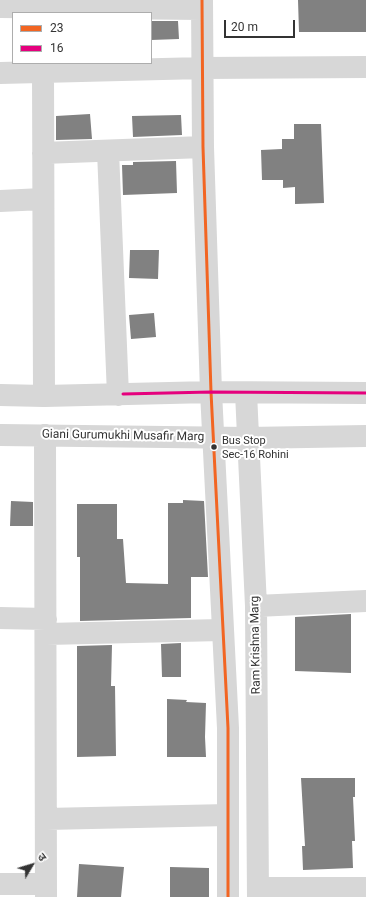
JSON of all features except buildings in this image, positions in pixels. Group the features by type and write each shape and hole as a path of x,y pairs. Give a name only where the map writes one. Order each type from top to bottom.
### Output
{"street":[{"path":"0,7 202,4 203,147 211,392 228,728 228,897"},
{"path":"0,73 203,68 366,67"},
{"path":"43,72 42,153 44,396"},
{"path":"42,153 203,147"},
{"path":"108,151 118,395"},
{"path":"0,201 43,199"},
{"path":"0,395 118,395 211,392 366,393"},
{"name":"Ram Krishna Marg","path":"246,393 256,606 258,892"},
{"name":"Giani Gurumukhi Musafir Marg","path":"0,435 248,438 366,436"},
{"path":"0,884 46,890 45,435"},
{"path":"256,606 366,601"},
{"path":"0,618 46,626 222,630"},
{"path":"46,819 228,815"},
{"path":"258,892 366,888"}],"transit line":[{"name":"23","path":"202,0 203,147 211,392 228,728 228,897"},
{"name":"16","path":"123,394 211,392 366,393"}],"place":[{"name":"Bus Stop Sec-16 Rohini","path":"214,447"}]}
